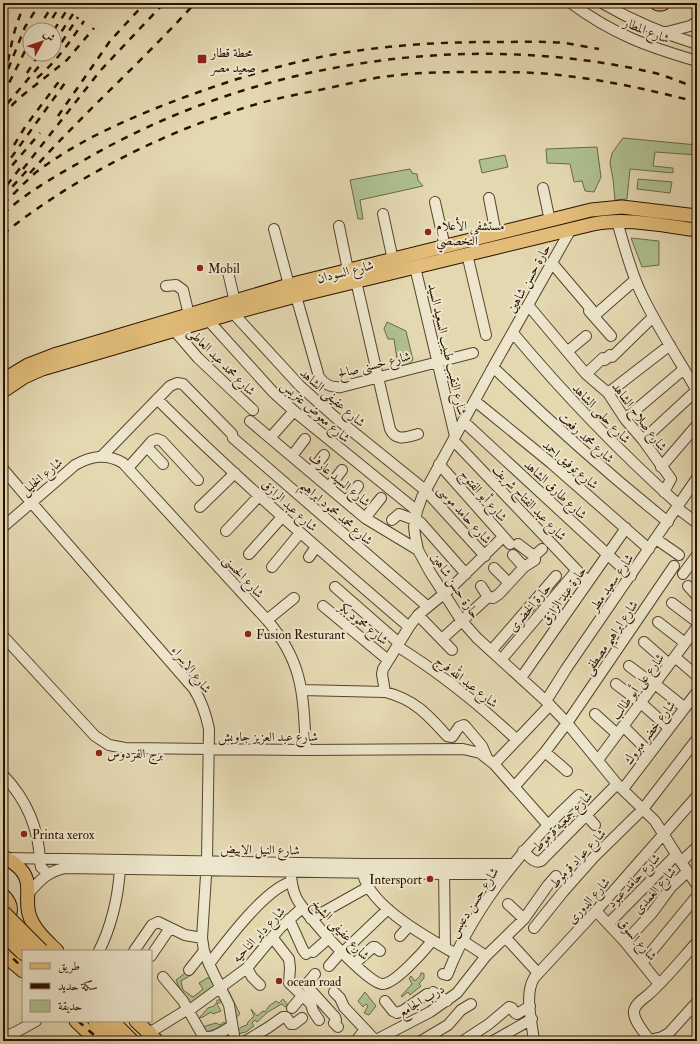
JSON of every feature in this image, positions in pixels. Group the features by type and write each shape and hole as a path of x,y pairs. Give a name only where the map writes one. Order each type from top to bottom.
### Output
{"highway":[{"path":"3,913 40,950"},
{"path":"3,933 22,951"},
{"path":"97,1022 116,1041"},
{"path":"112,1022 131,1041"}],"main road":[{"name":"شارع السودان","path":"3,380 22,368 41,360 189,315 234,307 293,290 348,270 591,210 613,207 693,215"},
{"path":"692,229 693,215"},
{"name":"شارع السودان","path":"293,290 356,281 601,222 617,221 692,229"},
{"name":"شارع السودان","path":"3,391 24,377 42,369 208,320 234,307"},
{"path":"5,858 19,867 23,872 28,883 29,915 36,927 56,950"},
{"path":"3,895 10,903 11,914 3,923"},
{"path":"3,954 22,970"},
{"path":"77,1022 97,1041"},
{"path":"137,1022 153,1038"}],"street":[{"name":"شارع المطار","path":"571,3 600,24 630,39 659,50 697,61"},
{"name":"شارع المطار","path":"602,3 663,33 697,44"},
{"path":"663,33 690,26 697,22"},
{"path":"543,188 550,220"},
{"path":"489,198 496,234"},
{"path":"435,202 445,247"},
{"path":"383,214 393,260"},
{"path":"617,221 635,280 653,317 697,391 643,440"},
{"path":"339,226 348,270"},
{"name":"شارع حسنى صالح","path":"274,229 319,377 328,386 334,388 473,353"},
{"name":"حارة حسن شاهين","path":"571,229 425,490 416,515 415,535 418,550 423,562 461,620 491,651 548,703 567,723 620,786 655,822 697,885"},
{"path":"467,254 486,335"},
{"path":"552,263 591,309 589,311 611,336"},
{"name":"شارع النقيب طبيب السعيد السيد","path":"415,267 438,362 454,438"},
{"path":"228,272 234,307"},
{"path":"594,316 635,280"},
{"path":"356,281 392,433 395,436 402,438 418,434"},
{"path":"166,286 176,285 183,290 189,315"},
{"name":"شارع صلاح الشاهد","path":"530,302 586,374 608,393 625,419 643,440 671,480 664,492"},
{"name":"شارع عفيفى الشاهد","path":"234,307 300,386 336,418 425,490"},
{"path":"586,374 603,358 605,360 610,355 612,357 653,317"},
{"name":"شارع معوض عتريس","path":"208,320 273,392 416,515 421,523 466,574"},
{"name":"شارع محمد عبد العاطى","path":"174,330 198,358 253,410"},
{"name":"شارع حلمى الشاهد","path":"512,333 586,415 678,507 697,523"},
{"path":"568,351 586,336"},
{"path":"608,393 670,345"},
{"name":"شارع محمد رفعت","path":"493,367 578,447 668,522"},
{"path":"625,419 684,368"},
{"name":"شارع محمد محمود ابراهيم","path":"102,456 173,384 183,384 233,436 233,438 427,606"},
{"name":"شارع عبد الرازق","path":"157,399 193,435 259,496 409,627"},
{"name":"شارع توفيق احمد","path":"474,401 546,459 649,549"},
{"path":"270,438 294,411"},
{"name":"شارع السيد عارف","path":"250,421 365,518 418,550"},
{"name":"شارع طارق الشاهد","path":"463,421 631,576"},
{"path":"661,466 697,425"},
{"name":"شارع عبد الفتاح شريف","path":"454,438 588,582"},
{"path":"292,456 306,439"},
{"path":"128,468 154,440 159,440 198,480"},
{"path":"147,447 163,464"},
{"path":"311,472 324,455"},
{"name":"شارع الحسنى","path":"102,456 116,459 128,468 177,524 278,632 294,662 301,690 306,750"},
{"name":"شارع الخليل","path":"3,527 75,465 91,458 102,456"},
{"name":"شارع أبو الفتوح","path":"439,464 511,542 538,553 535,560 524,567"},
{"name":"شارع الاسراء","path":"3,469 194,689 202,701 207,715 209,729 206,865 202,938 204,951 209,964 221,986"},
{"path":"329,487 342,470"},
{"path":"200,507 235,473"},
{"name":"شارع سعيد مطر","path":"491,761 517,740 548,703 566,670 696,481"},
{"path":"346,502 358,486"},
{"name":"شارع حامد موسى","path":"425,490 485,556"},
{"path":"226,531 259,496"},
{"path":"365,518 381,498"},
{"path":"392,520 399,514 416,515"},
{"path":"249,554 282,516"},
{"name":"حارة عبد الرازق","path":"521,678 626,528"},
{"path":"272,567 300,533"},
{"path":"656,539 679,555"},
{"path":"384,692 382,674 388,660 418,615 427,606 444,594 485,556 511,542"},
{"path":"309,557 316,547"},
{"path":"481,586 488,596 493,598 499,594 524,567 513,555"},
{"path":"683,574 697,555"},
{"name":"شارع ابراهيم مصطفى","path":"514,787 545,752 567,723 674,566"},
{"path":"494,568 509,583"},
{"name":"حارة الخضرى","path":"501,660 577,570"},
{"path":"491,651 556,576"},
{"path":"688,586 697,596"},
{"name":"شارع عبد الله فرج","path":"335,587 398,644 457,687 485,710 517,740"},
{"path":"442,639 488,596"},
{"path":"266,620 294,598"},
{"path":"672,603 696,629"},
{"name":"شارع محمود بكر","path":"322,606 388,660"},
{"path":"418,615 452,650"},
{"path":"658,622 685,643"},
{"name":"شارع على أبو طالب","path":"598,760 696,629"},
{"name":"شارع عبد العزيز جاويش","path":"3,636 92,733 101,741 112,746 125,748 209,749 472,750 491,761 548,825"},
{"path":"644,642 697,676"},
{"path":"629,666 685,708"},
{"path":"616,684 641,703 669,728"},
{"path":"301,690 384,692 397,695 420,708 447,736 452,737 460,727 464,725 482,746 491,761"},
{"name":"شارع خضر مبروك","path":"620,786 650,753 697,692"},
{"path":"595,714 620,730 650,753"},
{"name":"شارع عواد قرموط","path":"534,928 583,869 643,809 697,739"},
{"path":"545,752 567,771"},
{"path":"3,775 22,797 29,811 35,825 41,866 48,874"},
{"name":"شارع جمعيه قرموط","path":"523,852 534,861 539,862 586,815 620,786"},
{"name":"شارع حسن دعبس","path":"443,974 448,973 456,954 483,906 506,874 523,852 579,795"},
{"name":"شارع الدورى","path":"530,1006 528,994 531,984 538,973 596,911 697,796"},
{"path":"586,815 595,825"},
{"name":"شارع حامد عبود","path":"608,924 678,858 697,847"},
{"name":"شارع النيل الابيض","path":"5,858 40,858 206,865 444,869 506,874"},
{"name":"شارع النيل الابيض","path":"444,869 514,864"},
{"name":"شارع النيل الابيض","path":"3,937 20,919 36,885 48,874 65,868 120,869 206,865"},
{"name":"شارع عفيفى الشيخ","path":"290,867 291,882 296,898 302,908 342,952 378,984 387,983 402,973 415,962 432,941"},
{"path":"362,868 368,887 388,909 409,926 456,954"},
{"path":"100,950 113,916 118,892 120,869"},
{"path":"444,869 445,948"},
{"name":"شارع الغمدى","path":"625,942 652,913 671,887 687,872"},
{"name":"درب الجامع","path":"376,1041 449,1000 460,990 486,956 524,919 556,876"},
{"path":"209,964 244,920 264,900 285,884 291,882"},
{"path":"312,919 368,887"},
{"path":"642,963 697,896"},
{"path":"508,904 524,919"},
{"name":"شارع داير الناحيه","path":"153,1038 188,1010 247,968 272,937 302,908"},
{"path":"329,966 388,909"},
{"name":"شارع السوق","path":"596,911 625,942 659,984"},
{"path":"289,919 303,950 310,953 329,938"},
{"path":"135,950 155,923 162,923 185,935 202,938"},
{"path":"400,936 409,926"},
{"path":"152,955 170,928"},
{"path":"272,937 289,959 290,982 311,986"},
{"path":"506,938 538,973"},
{"path":"463,941 486,956"},
{"path":"697,942 659,984 638,1004 634,1009 634,1014 648,1041 668,1038 672,1031 697,1002"},
{"path":"354,964 373,947 380,951"},
{"path":"189,970 204,951"},
{"path":"247,968 252,977 260,985"},
{"path":"163,976 177,993 203,1036 207,1038 211,1037 232,1026"},
{"path":"221,986 229,1005 234,1041"},
{"path":"311,986 316,1004 337,1022 344,1007"},
{"path":"292,1008 311,986"},
{"path":"334,992 340,998 344,1007 376,1041"},
{"path":"385,1001 395,1012 400,1012 430,993 449,1000 461,1010"},
{"path":"316,1004 313,1011 319,1020"},
{"path":"421,1041 448,1025 461,1010 471,1004"},
{"path":"463,1041 489,1024 509,1007 512,1008 517,1014 530,1006 534,1041"},
{"path":"404,1010 411,1022"},
{"path":"246,1041 283,1017 286,1017 292,1024 302,1018"},
{"path":"493,1041 532,1019"},
{"path":"3,1037 34,1022"},
{"path":"356,1041 365,1029"}],"green space":[{"path":"623,138 697,145 697,155 655,152 653,166 673,168 673,173 630,169 627,199 615,200 610,163 612,153"},
{"path":"597,147 601,177 594,192 585,191 582,181 574,182 570,164 547,163 546,149"},
{"path":"505,155 508,167 482,173 479,160"},
{"path":"410,169 412,173 417,174 418,180 423,186 360,200 363,219 358,219 350,180"},
{"path":"638,179 672,182 670,193 637,189"},
{"path":"631,238 659,241 659,265 642,267"},
{"path":"387,322 406,331 413,360 408,366 401,366 397,359 394,339 388,339 384,329"},
{"path":"189,970 193,974 181,981 183,990 193,997 203,989 199,983 207,978 212,978 218,989 202,999 201,997 192,1002 191,1009 202,1027 216,1023 220,1025 224,1022 228,1028 216,1035 206,1037 199,1028 183,998 185,996 176,980"},
{"path":"421,973 424,974 424,978 419,984 421,986 410,995 408,992 402,997 401,996 412,984 409,978 411,976 415,981"},
{"path":"223,987 228,990 240,1014 234,1019 238,1031 241,1027 247,1025 254,1016 251,1009 257,1016 263,1011 265,1012 269,1006 276,1001 279,1003 283,999 288,1005 285,1007 282,1004 280,1005 268,1012 257,1022 255,1020 252,1023 254,1026 246,1032 237,1034"},
{"path":"365,992 376,1006 369,1015 364,1013 368,1006 366,1004 363,1007 358,1001"},
{"path":"217,1000 225,1000 217,1004 221,1011 213,1014 211,1012 199,1018 208,1008 214,1006"}],"railway":[{"path":"8,61 17,24 26,3"},
{"path":"3,82 25,27 40,3"},
{"path":"42,22 54,3"},
{"path":"58,116 110,41 145,3"},
{"path":"23,169 100,71 164,3"},
{"path":"30,173 70,130 195,3"},
{"path":"50,22 60,6"},
{"path":"59,22 67,10"},
{"path":"62,31 73,14"},
{"path":"62,42 78,17"},
{"path":"37,78 57,58 84,21"},
{"path":"3,117 13,104 23,95 67,60 94,28"},
{"path":"3,204 35,173 51,161 85,141 140,115 177,100 277,67 356,51 425,44 471,42 548,42 565,43 599,49"},
{"path":"3,214 22,198 53,178 86,159 151,126 219,98 290,78 362,63 436,55 510,54 583,60 655,73 697,88"},
{"path":"3,95 22,57"},
{"path":"27,73 34,62"},
{"path":"7,104 42,62"},
{"path":"3,234 31,213 92,174 156,141 223,115 266,102 372,79 389,76 440,72 525,72 583,78 649,90 697,102"},
{"path":"14,145 25,127 60,80"},
{"path":"3,169 65,83"},
{"path":"3,176 40,133"},
{"path":"7,185 24,163"},
{"path":"3,197 31,166"},
{"path":"3,949 22,967"},
{"path":"79,1022 101,1041"}],"place":[{"name":"محطة قطار صعيد مصر","path":"202,59"},
{"name":"مستشفي الأعلام التخصصي","path":"428,232"},
{"name":"Mobil","path":"200,268"},
{"name":"Fusion Resturant","path":"248,634"},
{"name":"برج الفردوس","path":"99,753"},
{"name":"Printa xerox","path":"24,834"},
{"name":"Intersport","path":"430,879"},
{"name":"ocean road","path":"279,981"}]}
